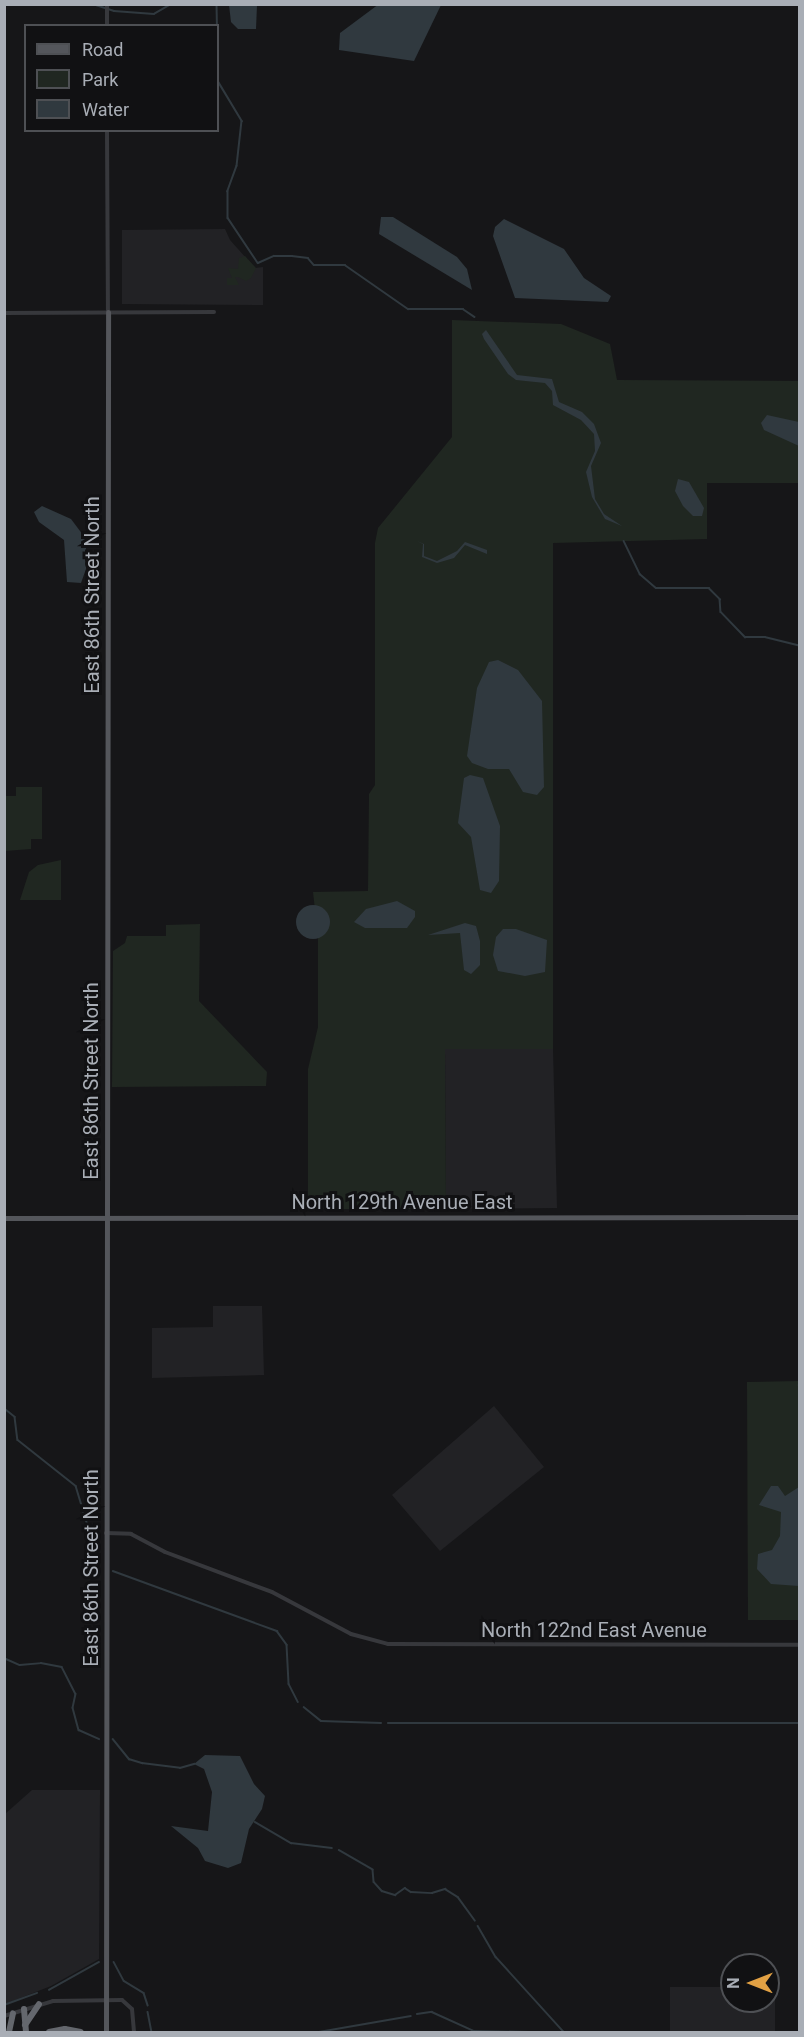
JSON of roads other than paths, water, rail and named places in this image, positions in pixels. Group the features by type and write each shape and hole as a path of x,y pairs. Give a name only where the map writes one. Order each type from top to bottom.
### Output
{"highway":[{"path":"25,2025 39,2004"},
{"path":"24,2009 26,2032"},
{"path":"10,2031 13,2013"},
{"path":"4,2022 10,2031"},
{"path":"49,2032 65,2029 81,2032"}],"main road":[{"name":"East 86th Street North","path":"106,2032 108,312"},
{"name":"North 129th Avenue East","path":"4,1218 800,1216"}],"street":[{"path":"107,5 107,24"},
{"name":"East 86th Street North","path":"107,132 108,312"},
{"path":"4,313 214,312"},
{"name":"North 122nd East Avenue","path":"106,1533 131,1534 165,1552 272,1592 365,1639 388,1644 800,1645"},
{"path":"4,2016 39,2004 106,1998 128,2003 134,2032"}],"water":[{"path":"379,4 441,5 414,61 339,50 340,33"},
{"path":"229,5 257,5 256,29 238,29 231,22"},
{"path":"381,217 393,217 457,257 467,269 472,290 379,234"},
{"path":"504,219 564,249 584,278 611,296 608,302 515,298 493,236 495,227"},
{"path":"486,330 517,375 552,379 559,402 582,412 594,424 601,443 591,466 595,499 604,514 622,526 605,519 592,497 586,472 595,451 594,434 581,420 553,405 552,391 545,383 516,380 508,374 484,339 482,334"},
{"path":"767,415 799,422 799,446 764,430 761,423"},
{"path":"678,479 689,482 704,508 702,516 693,516 683,506 675,491"},
{"path":"42,506 71,519 86,539 86,569 81,583 67,582 64,540 39,522 34,512"},
{"path":"417,541 424,544 424,556 437,561 457,551 465,542 487,550 487,554 465,545 454,558 437,563 422,557 423,544"},
{"path":"498,660 518,670 542,701 544,787 537,795 523,792 509,769 488,769 472,763 467,756 477,688 489,662"},
{"path":"470,775 483,778 500,826 499,881 491,893 480,890 471,837 458,823 464,778"},
{"path":"397,901 415,911 415,917 407,928 365,928 354,922 366,909"},
{"path":"313,905 325,910 330,922 325,934 313,939 301,934 296,922 301,910"},
{"path":"465,923 476,926 480,941 480,965 471,974 464,970 460,933 428,935"},
{"path":"503,929 516,929 547,940 545,972 525,976 498,971 493,955 496,937"},
{"path":"771,1486 778,1486 785,1496 799,1487 799,1586 771,1584 757,1569 758,1554 772,1550 780,1536 781,1512 759,1505"},
{"path":"205,1755 240,1756 254,1784 265,1796 262,1809 249,1829 241,1863 228,1868 205,1861 198,1848 171,1826 208,1831 212,1792 204,1769 194,1764"}],"waterway":[{"path":"93,4 114,11 154,14 171,4"},
{"path":"217,4 217,24"},
{"path":"219,83 242,121 237,166 228,191 228,218 258,263 274,256 292,256 308,258 314,265 345,265 408,309 463,309 475,317"},
{"path":"624,541 640,574 656,588 709,588 720,599 721,612 745,637 765,637 800,646"},
{"path":"4,1408 15,1417 18,1440 76,1486 99,1562"},
{"path":"113,1571 277,1631 287,1645 289,1684 298,1702"},
{"path":"4,1658 20,1665 41,1663 62,1667 76,1694 73,1708 79,1730 99,1739"},
{"path":"304,1707 321,1721 381,1723"},
{"path":"388,1723 800,1723"},
{"path":"113,1739 129,1759 180,1768 194,1764"},
{"path":"255,1822 291,1843 332,1848"},
{"path":"339,1850 373,1870 374,1882 382,1891 395,1895 405,1888 411,1892 432,1893 445,1889 458,1897 475,1920"},
{"path":"478,1926 496,1957 564,2032"},
{"path":"49,1990 99,1962"},
{"path":"114,1962 124,1981 144,1993 148,2005"},
{"path":"4,2005 37,1993"},
{"path":"148,2012 152,2032"},
{"path":"417,2014 432,2012 474,2031 529,2032"},
{"path":"319,2032 411,2016"}]}
